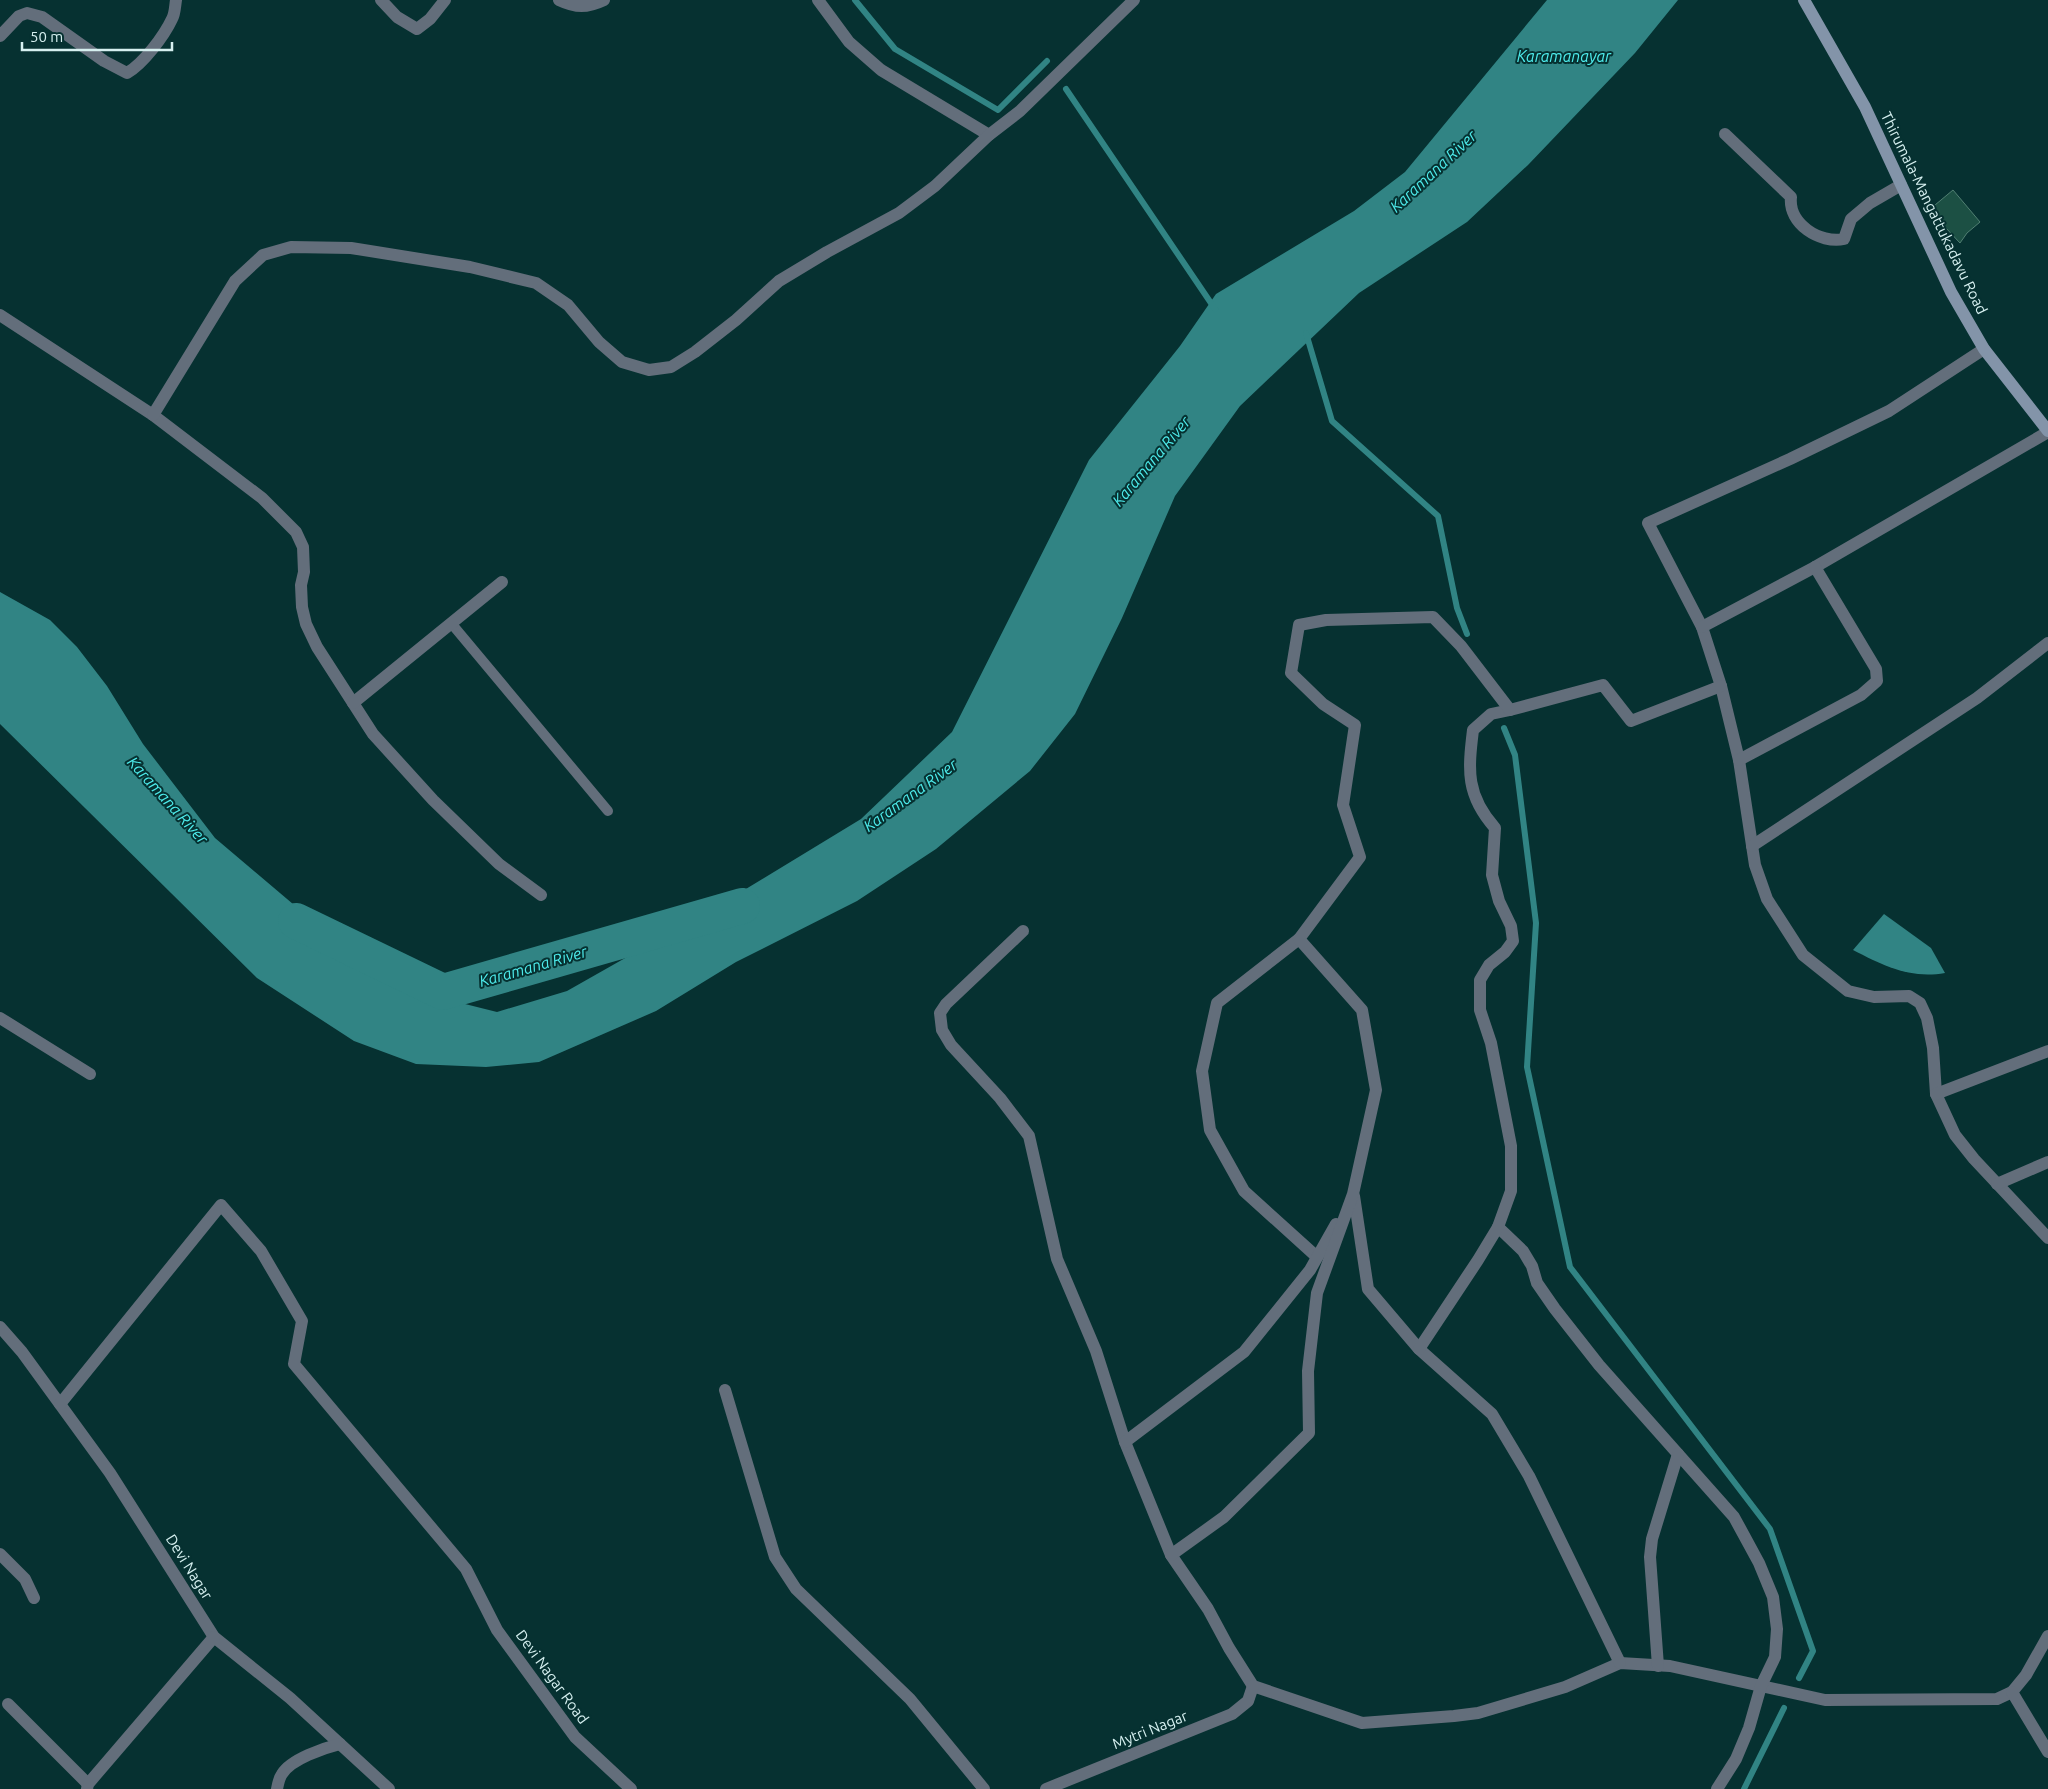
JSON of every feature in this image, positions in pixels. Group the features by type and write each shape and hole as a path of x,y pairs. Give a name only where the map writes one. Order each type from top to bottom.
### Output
{"main road":[{"name":"Thirumala-Mangattukadavu Road","path":"1804,0 1865,107 1951,292 1984,349 2048,431"}],"street":[{"path":"0,36 19,16 27,13 42,17 104,61 127,73 137,67 148,55 172,18 176,0"},
{"path":"381,0 398,17 416,29 430,19 446,0"},
{"path":"559,0 572,6 590,7 604,0"},
{"path":"818,0 849,42 881,70 989,135"},
{"path":"153,414 235,282 262,255 291,247 351,248 470,267 536,283 568,304 599,342 622,362 649,370 671,367 695,352 736,320 779,281 827,252 899,213 935,186 989,135 1020,111 1134,0"},
{"path":"1725,134 1791,197 1790,203 1798,222 1813,236 1834,241 1844,239 1851,219 1870,203 1901,185"},
{"path":"0,315 153,414 262,498 296,532 303,547 304,572 301,585 302,607 306,624 317,647 373,734 433,800 499,864 541,894"},
{"path":"1984,349 1889,411 1790,459 1648,523 1702,628 1721,686 1739,760 1755,865 1767,899 1803,955 1848,991 1874,997 1909,996 1920,1003 1927,1018 1936,1094 1956,1135 1974,1159 2048,1238"},
{"path":"1702,628 1815,567 2048,431"},
{"path":"1739,760 1861,695 1877,681 1876,669 1815,567"},
{"path":"353,703 502,582"},
{"path":"1317,1257 1244,1191 1210,1130 1202,1071 1217,1003 1299,939 1360,857 1343,805 1355,725 1323,704 1291,673 1300,625 1326,620 1433,617 1461,646 1510,710"},
{"path":"1752,846 1976,698 2048,643"},
{"path":"1419,1349 1498,1227 1510,1190 1511,1146 1491,1043 1480,1010 1480,980 1489,965 1513,941 1511,926 1499,901 1492,875 1495,828 1483,814 1474,797 1470,774 1472,730 1491,714 1604,686 1631,721 1721,686"},
{"path":"1023,931 946,1004 940,1013 942,1030 951,1045 1000,1098 1029,1136 1057,1259 1096,1351 1125,1442 1171,1555 1208,1609 1252,1686 1362,1723 1478,1713 1565,1687 1620,1663 1689,1670 1825,1700 1998,1700 2012,1692 2026,1675 2048,1636"},
{"path":"1171,1555 1224,1517 1309,1433 1308,1371 1317,1293 1353,1194 1376,1090 1362,1010 1299,939"},
{"path":"0,1018 90,1074"},
{"path":"1936,1094 2048,1051"},
{"path":"1997,1184 2048,1162"},
{"path":"1125,1442 1244,1352 1310,1270 1353,1194"},
{"path":"1353,1194 1368,1289 1419,1349 1492,1414 1529,1476 1620,1663"},
{"name":"Devi Nagar Road","path":"60,1404 221,1205 261,1251 302,1321 294,1364 466,1569 498,1630 575,1737 631,1789"},
{"path":"1498,1227 1522,1251 1532,1266 1537,1282 1582,1344 1734,1517 1759,1563 1773,1597 1777,1629 1775,1657 1761,1686 1749,1728 1736,1759 1717,1789"},
{"name":"Devi Nagar","path":"0,1327 22,1352 110,1472 214,1637 290,1698 389,1789"},
{"path":"725,1390 775,1557 796,1589 910,1699 984,1789"},
{"path":"1658,1666 1650,1557 1652,1539 1678,1454"},
{"path":"0,1554 25,1579 34,1598"},
{"path":"8,1704 88,1787 214,1637"},
{"name":"Mytri Nagar","path":"1046,1789 1232,1714 1248,1701 1252,1686"},
{"path":"2012,1692 2048,1752"},
{"path":"277,1789 282,1773 292,1765 323,1748 340,1744"}],"lane":[{"path":"451,624 608,811"}],"water":[{"name":"Karamanayar","path":"1547,0 1678,0 1635,53 1528,165 1467,222 1359,293 1240,406 1175,496 1122,618 1075,714 1030,771 936,849 857,901 736,962 656,1011 539,1062 486,1067 416,1064 354,1041 257,978 0,724 0,592 50,620 77,647 107,686 143,744 215,838 326,932 409,990 497,1012 567,991 731,898 861,819 952,732 1089,460 1180,346 1216,294 1354,211 1405,172"},
{"path":"1884,914 1931,948 1945,973 1909,973 1887,966 1853,950"}],"building":[{"path":"1953,190 1980,222 1967,233 1960,243 1929,210"}],"waterway":[{"path":"855,0 895,49 998,110 1047,61"},
{"path":"1066,89 1215,309"},
{"path":"1306,333 1332,421 1438,516 1457,608 1467,634"},
{"path":"1504,728 1515,755 1536,923 1527,1067 1570,1267 1770,1529 1813,1651 1799,1678"},
{"name":"Karamana River","path":"296,921 443,992 742,906"},
{"path":"1744,1789 1784,1708"}]}
